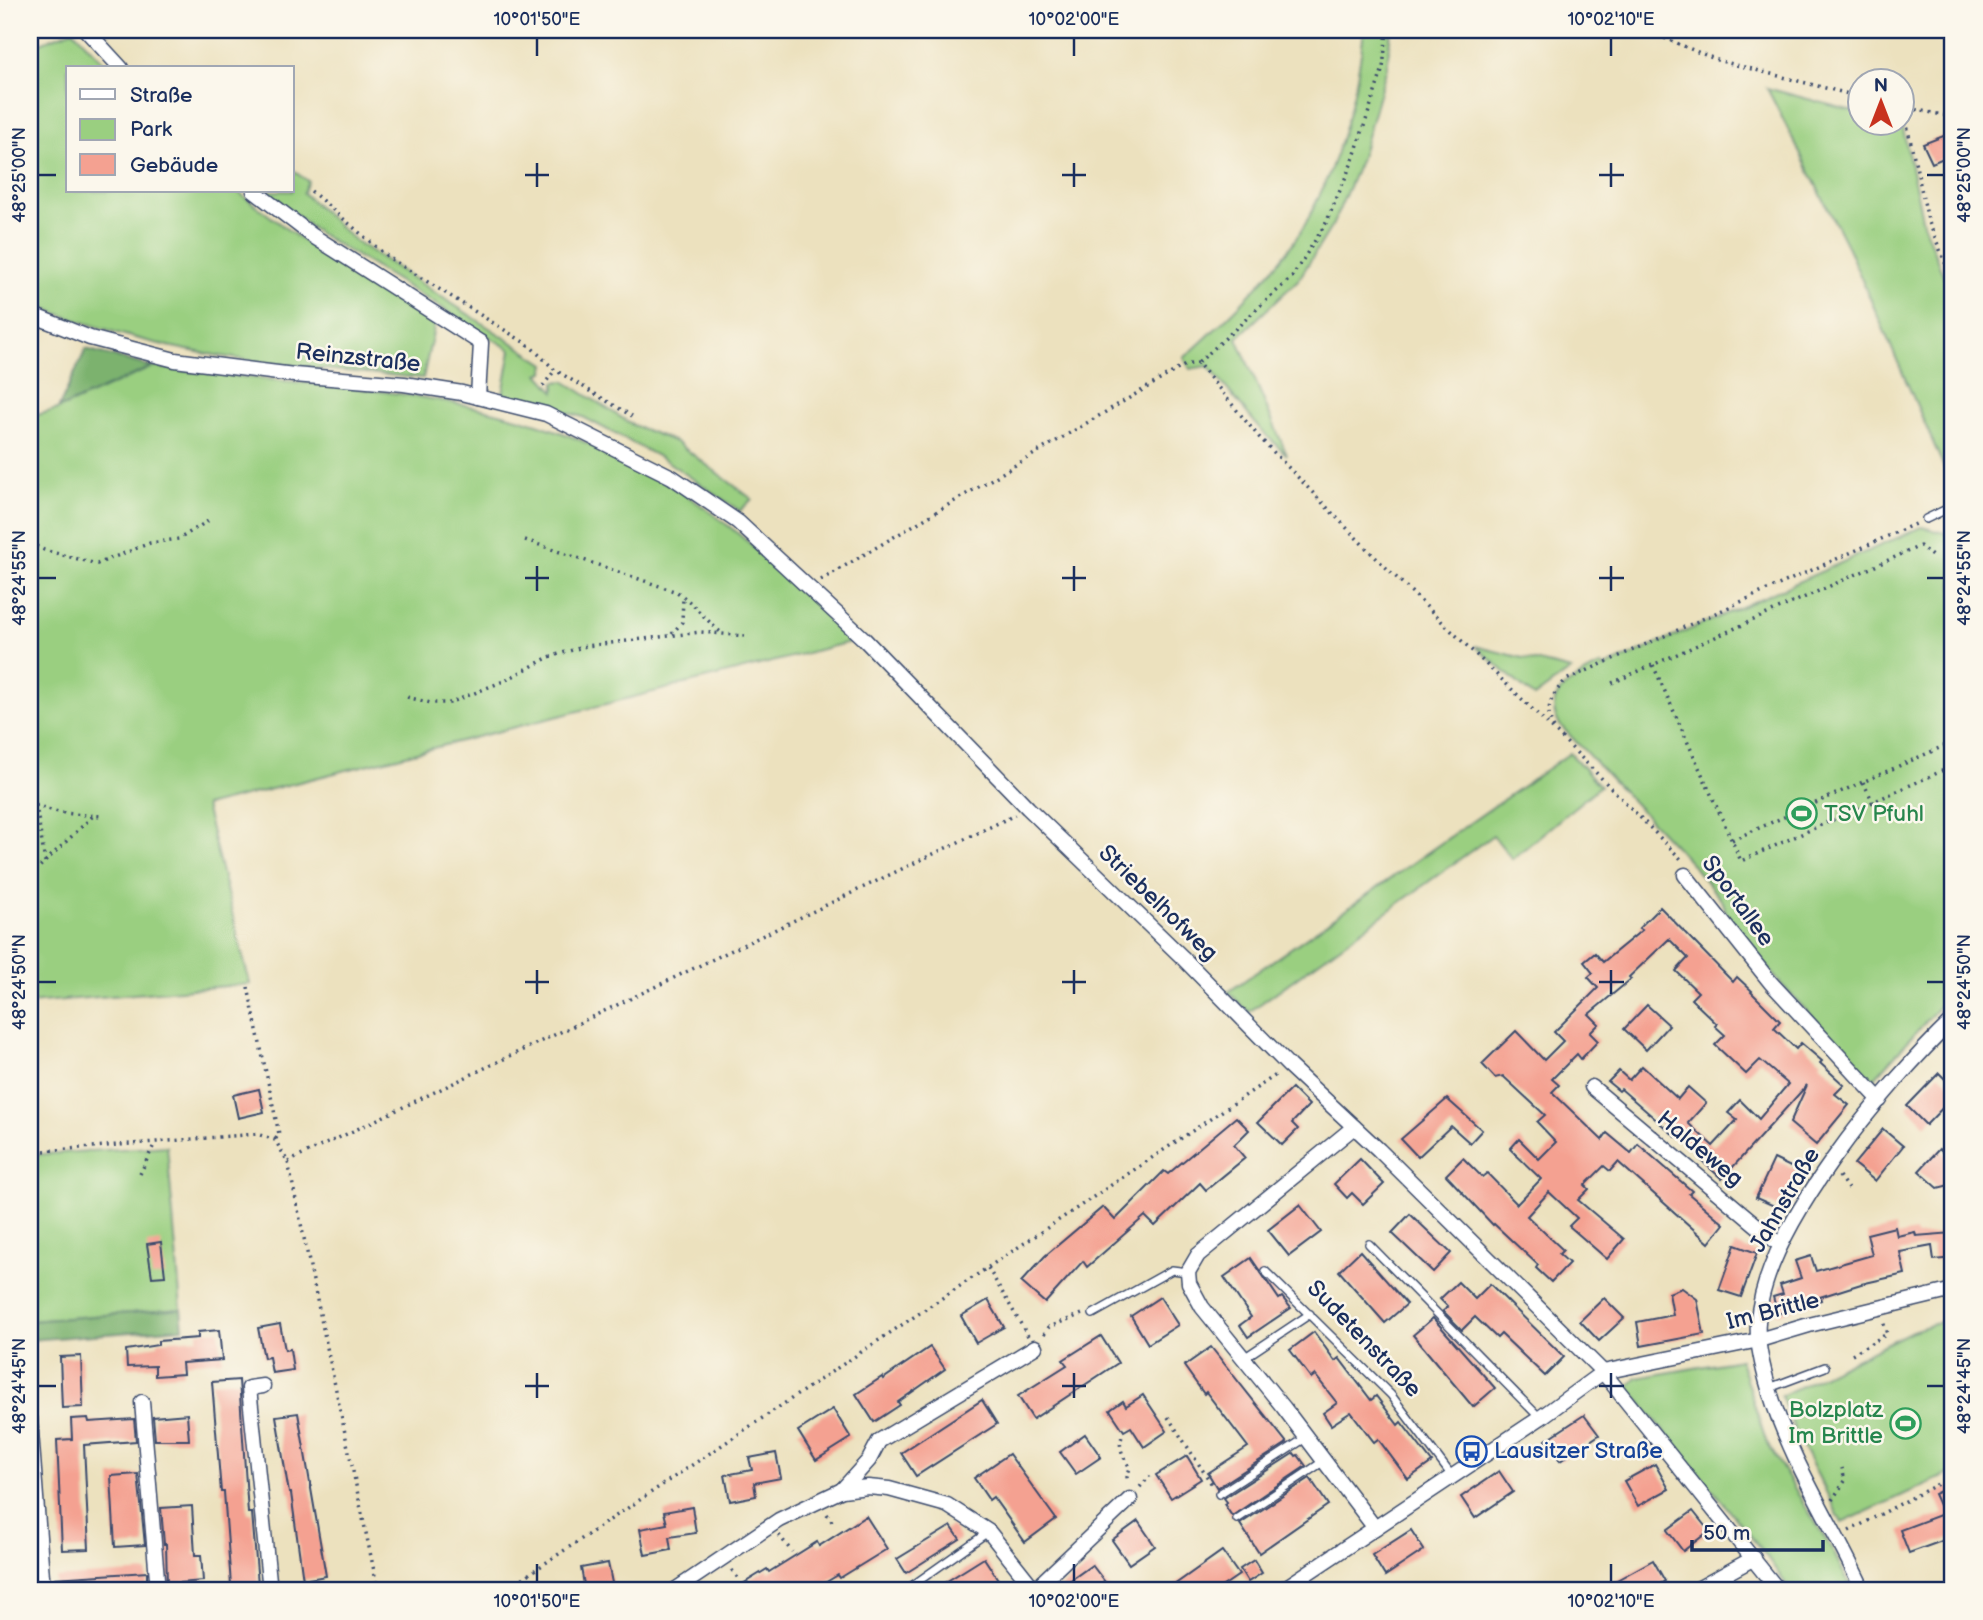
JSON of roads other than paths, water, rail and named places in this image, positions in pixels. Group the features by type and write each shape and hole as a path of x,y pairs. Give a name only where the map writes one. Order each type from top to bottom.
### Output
{"street":[{"path":"86,30 119,66"},
{"path":"255,192 313,236 481,343 478,397"},
{"name":"Reinzstraße","path":"30,314 90,338 175,360 294,375 404,384 478,397 546,414 672,477"},
{"name":"Striebelhofweg","path":"672,477 738,522 810,586 1028,808 1603,1372 1778,1590"},
{"name":"Sportallee","path":"1685,875 1771,982 1880,1100"},
{"name":"Jahnstraße","path":"1863,1590 1838,1537 1790,1450 1769,1388 1759,1340 1760,1305 1780,1245 1830,1163 1880,1100 1953,1020"},
{"name":"Haldeweg","path":"1591,1087 1780,1245"},
{"path":"1354,1127 1198,1255 1188,1272 1189,1283 1202,1307 1307,1437 1375,1528"},
{"name":"Im Brittle","path":"1603,1372 1759,1340 1953,1290"},
{"path":"842,1490 869,1460 879,1441 1035,1347"},
{"path":"1282,1590 1540,1418 1603,1372"},
{"path":"263,1386 249,1388 270,1590"},
{"path":"142,1402 159,1590"},
{"path":"30,1418 43,1590"},
{"path":"869,1460 870,1470 889,1489"},
{"path":"675,1590 779,1520 842,1490 868,1487 889,1489 947,1505 989,1532 1035,1590 1130,1499"},
{"path":"1696,1590 1754,1558"}],"lane":[{"path":"1926,519 1953,507"},
{"path":"1368,1244 1540,1418"},
{"path":"1093,1314 1172,1270 1188,1272"},
{"name":"Sudetenstraße","path":"1265,1271 1391,1395 1452,1476"},
{"path":"1244,1359 1310,1314"},
{"path":"1769,1388 1825,1367"},
{"path":"1219,1494 1307,1437"},
{"path":"1237,1519 1324,1461"},
{"path":"906,1590 989,1532"}],"place":[{"name":"TSV Pfuhl","path":"1801,814"},
{"name":"Bolzplatz Im Brittle","path":"1906,1423"},
{"name":"Lausitzer Straße","path":"1471,1451"}]}
